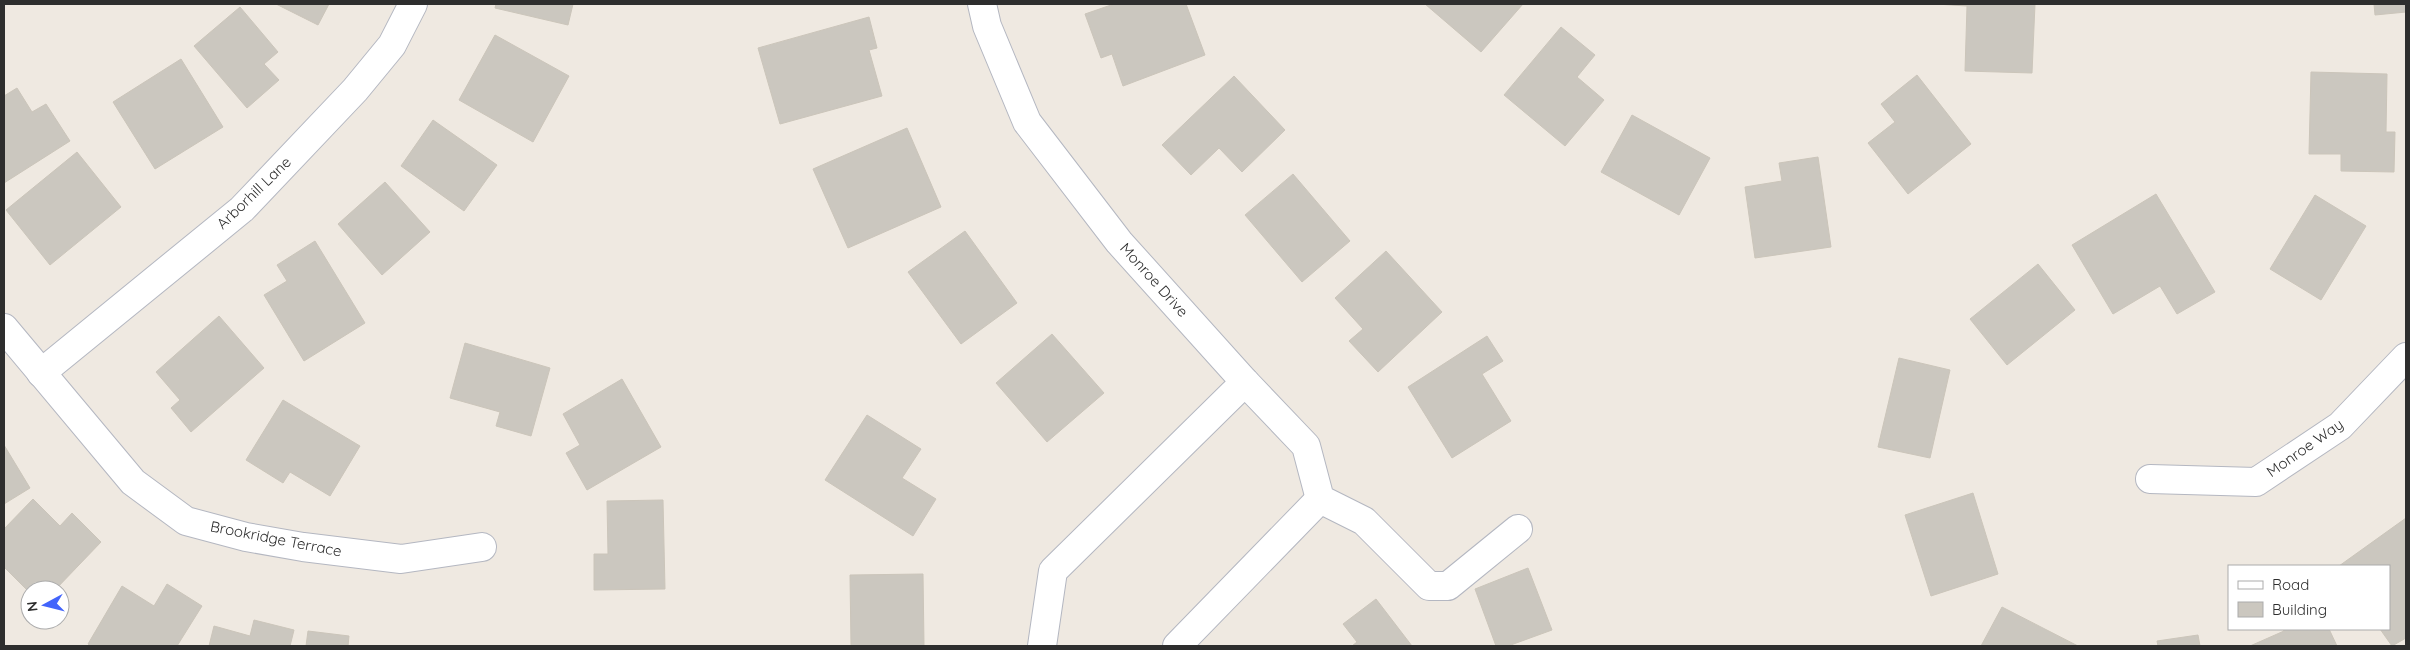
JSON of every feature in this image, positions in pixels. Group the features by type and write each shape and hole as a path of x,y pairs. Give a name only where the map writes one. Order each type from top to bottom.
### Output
{"street":[{"name":"Arborhill Lane","path":"41,373 242,209 355,90 392,45 412,4"},
{"name":"Monroe Drive","path":"982,4 986,26 1027,122 1119,242 1245,382 1306,446 1320,500"},
{"name":"Brookridge Terrace","path":"4,328 133,482 186,521 246,537 303,547 401,559 482,547"},
{"name":"Monroe Way","path":"2150,479 2256,482 2340,426 2406,357"},
{"path":"1042,646 1053,572 1245,382"},
{"path":"1177,646 1320,500 1364,521 1429,586 1448,586 1518,529"}],"building":[{"path":"276,4 329,4 318,25"},
{"path":"496,4 573,4 568,25 495,8"},
{"path":"1114,4 1186,4 1205,55 1123,86 1112,54 1101,58 1085,14"},
{"path":"1425,4 1523,4 1481,52"},
{"path":"1936,4 2035,4 2032,73 1965,71 1967,6"},
{"path":"2374,4 2405,4 2406,12 2375,15"},
{"path":"240,7 278,52 264,64 279,80 247,108 194,46"},
{"path":"869,17 877,48 869,50 882,96 780,124 758,48"},
{"path":"1561,27 1595,55 1577,77 1604,100 1565,146 1504,95"},
{"path":"495,35 569,76 533,142 459,100"},
{"path":"181,59 223,127 155,169 113,102"},
{"path":"2311,72 2387,74 2386,132 2395,132 2394,172 2341,171 2341,154 2309,154"},
{"path":"1917,75 1971,144 1908,194 1868,143 1895,122 1881,104"},
{"path":"1234,76 1285,130 1242,172 1219,148 1191,175 1162,145"},
{"path":"17,88 32,112 46,104 70,141 4,183 4,96"},
{"path":"1632,115 1710,158 1679,215 1601,172"},
{"path":"433,120 497,165 464,211 401,166"},
{"path":"907,128 941,207 848,248 813,169"},
{"path":"77,152 121,207 50,265 6,210"},
{"path":"1818,157 1831,247 1755,258 1745,187 1782,181 1779,163"},
{"path":"1293,174 1350,241 1302,282 1245,215"},
{"path":"385,182 430,232 382,275 338,224"},
{"path":"2156,194 2215,292 2177,314 2160,286 2113,314 2072,245"},
{"path":"2315,195 2366,226 2321,300 2270,269"},
{"path":"965,231 1017,303 961,344 908,272"},
{"path":"315,241 365,323 304,361 264,295 287,281 277,265"},
{"path":"1386,251 1442,312 1378,372 1349,341 1363,329 1335,298"},
{"path":"2038,264 2075,310 2007,365 1970,319"},
{"path":"219,316 264,368 191,432 171,408 180,400 156,372"},
{"path":"1052,334 1104,393 1047,442 996,383"},
{"path":"1487,336 1503,361 1482,374 1511,421 1452,458 1408,387"},
{"path":"465,343 550,368 531,436 496,426 500,412 450,398"},
{"path":"1899,358 1950,370 1930,458 1878,447"},
{"path":"622,379 661,447 587,490 566,453 580,445 563,414"},
{"path":"283,400 360,446 330,496 290,472 283,483 246,460"},
{"path":"867,415 921,449 902,478 936,499 913,536 825,480"},
{"path":"4,445 30,488 4,504"},
{"path":"1973,493 1998,574 1931,596 1905,515"},
{"path":"33,499 60,526 72,513 101,542 65,580 20,580 20,583 4,567 4,529"},
{"path":"663,500 665,589 594,590 594,554 608,554 607,501"},
{"path":"2406,518 2406,638 2392,646 2381,630 2390,630 2390,565 2340,565"},
{"path":"1528,568 1552,630 1508,646 1496,646 1475,589"},
{"path":"923,574 924,646 851,646 850,575"},
{"path":"167,584 202,606 177,646 91,646 88,644 122,586 154,606"},
{"path":"1376,599 1412,646 1352,646 1357,642 1343,624"},
{"path":"2002,607 2078,646 1981,646"},
{"path":"254,620 294,630 290,646 209,646 214,626 250,636"},
{"path":"2329,630 2337,646 2250,646 2284,631"},
{"path":"308,631 349,636 348,646 306,646"},
{"path":"2198,635 2200,646 2158,646 2157,641"}]}
